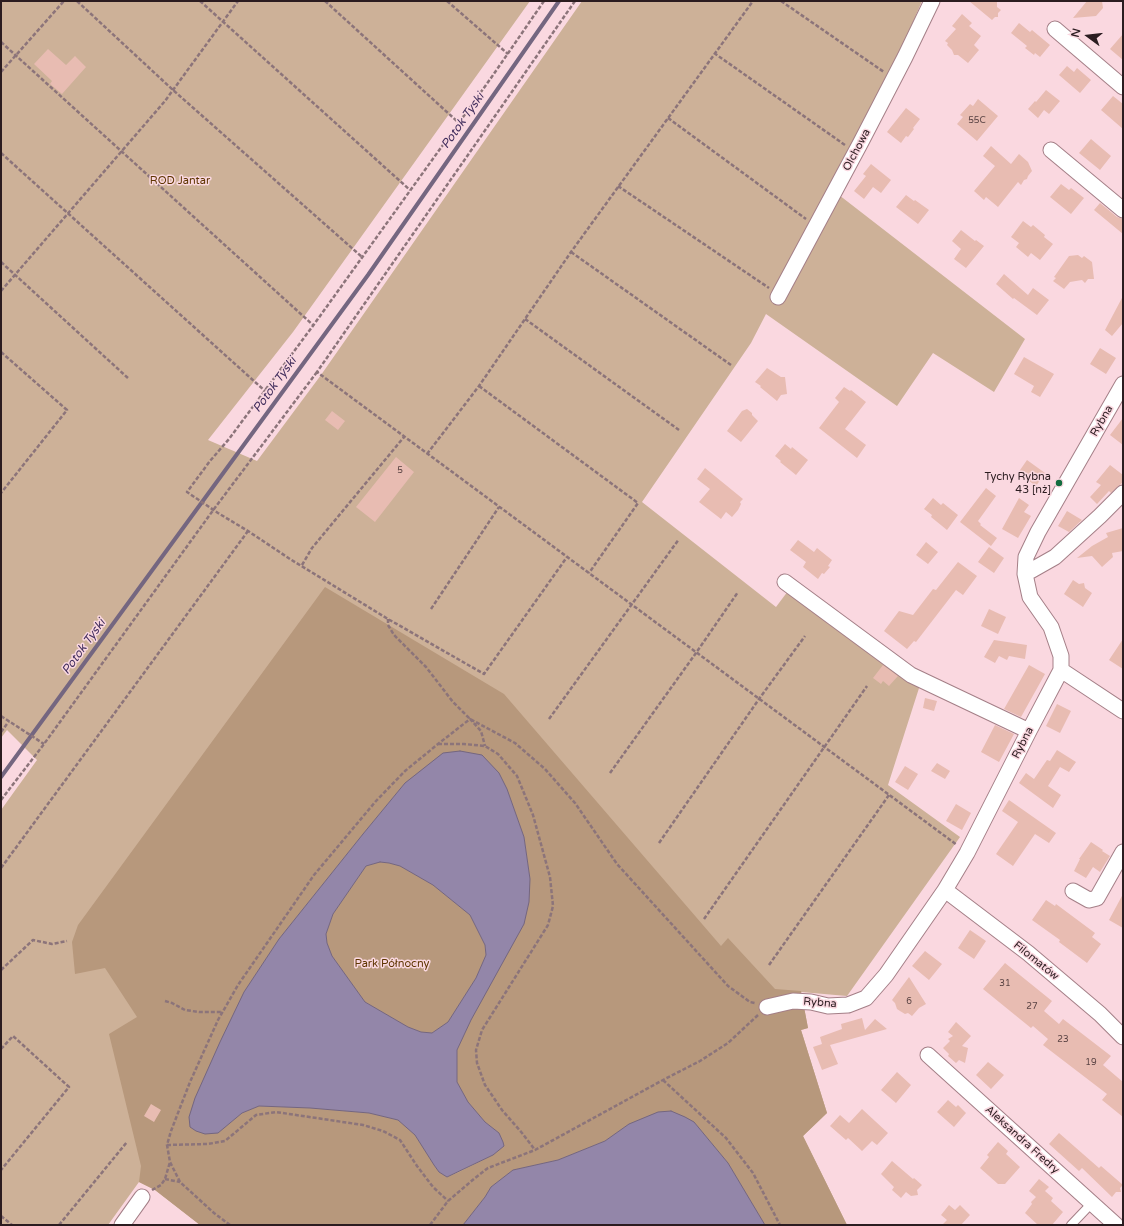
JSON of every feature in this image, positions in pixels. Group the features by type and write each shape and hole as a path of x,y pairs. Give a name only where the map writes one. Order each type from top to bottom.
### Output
{"street":[{"name":"Olchowa","path":"778,296 855,153 905,57 932,1"},
{"path":"1055,29 1123,87"},
{"path":"1051,150 1123,210"},
{"name":"Rybna","path":"767,1006 793,1001 811,1002 828,1006 848,1005 866,998 886,975 945,890 968,853 1061,670 1062,656 1051,627 1030,597 1025,574 1026,557 1038,532 1123,384"},
{"path":"1025,574 1055,557 1123,493"},
{"path":"785,582 911,675 1029,731"},
{"path":"1061,670 1123,711"},
{"path":"1073,891 1090,900 1097,898 1123,852"},
{"name":"Filomatów","path":"945,890 1028,953 1100,1014 1123,1037"},
{"name":"Aleksandra Fredry","path":"928,1055 1116,1225"},
{"path":"122,1225 142,1197"}],"lane":[{"path":"1071,1225 1092,1203"}],"path":[{"path":"1,72 64,1"},
{"path":"78,1 173,90 362,257"},
{"path":"200,1 410,190"},
{"path":"1,291 173,90 238,1"},
{"path":"325,1 459,123"},
{"path":"447,1 508,54"},
{"path":"544,1 508,54 314,325 188,492 213,510 388,619 484,674 567,557"},
{"path":"1,800 44,744 213,510 316,372 575,1"},
{"path":"427,454 479,386 571,252 753,1"},
{"path":"780,1 885,73"},
{"path":"1,42 314,325"},
{"path":"714,54 855,153"},
{"path":"668,118 807,219"},
{"path":"1,153 265,391"},
{"path":"618,186 778,296"},
{"path":"571,252 731,365"},
{"path":"1,262 129,379"},
{"path":"525,319 679,430"},
{"path":"1,352 67,410 1,494"},
{"path":"316,372 968,853"},
{"path":"479,386 638,503 589,573"},
{"path":"302,565 312,548 404,437"},
{"path":"431,609 499,507"},
{"path":"1,868 248,531"},
{"path":"549,719 679,539"},
{"path":"610,773 738,592"},
{"path":"388,619 388,625 394,635 426,667 453,702 481,731 486,746"},
{"path":"659,843 759,699 805,636"},
{"path":"704,919 867,686"},
{"path":"1,716 44,744"},
{"path":"230,1225 214,1213 180,1182 170,1162 167,1145 190,1082 223,1012 238,984 314,875 404,771 470,719"},
{"path":"470,719 515,743 545,769 575,803 617,864 728,986 750,1002 767,1006"},
{"path":"1,732 9,721"},
{"path":"438,744 486,746 498,754 517,776 533,814 550,877 553,906 548,925 482,1030 476,1050 477,1063 485,1085 502,1110 535,1150"},
{"path":"769,966 890,795"},
{"path":"1,970 34,940 52,944 67,941"},
{"path":"165,1001 185,1010 199,1012 223,1012"},
{"path":"430,1225 448,1201 488,1168 535,1150 700,1061 728,1043 767,1006"},
{"path":"1,1049 13,1036 69,1087 1,1170"},
{"path":"663,1080 726,1138 753,1173 780,1225"},
{"path":"167,1145 208,1144 225,1140 256,1115 276,1112 363,1125 383,1131 400,1140 432,1187 448,1201"},
{"path":"59,1225 127,1142"},
{"path":"142,1197 152,1189 161,1185 165,1179 170,1162"},
{"path":"165,1179 180,1182"},
{"path":"1,1216 12,1225"}],"green space":[{"name":"ROD Jantar","path":"1,1 530,1 293,332 208,440 257,461 321,375 582,1 922,1 839,195 1025,339 994,392 933,353 897,406 766,314 751,343 642,502 776,607 788,591 920,685 888,785 960,837 847,996 801,992 808,1028 801,1030 827,1113 803,1136 847,1225 200,1225 155,1190 139,1182 108,1225 1,1225 1,810 37,760 7,730 1,738"},
{"name":"Park Północny","path":"325,587 504,694 721,946 728,938 775,989 801,991 808,1028 801,1030 827,1113 803,1136 847,1225 765,1225 728,1163 694,1122 629,1124 605,1141 558,1160 513,1170 491,1187 463,1225 200,1225 155,1190 139,1182 141,1166 109,1034 137,1017 105,968 75,974 72,942 78,925","holes":["405,783 507,789 524,837 530,879 457,1050 457,1082 468,1102 485,1122 499,1133 504,1146 493,1155 447,1177 439,1172 415,1135 398,1120 369,1113 310,1108 259,1106 242,1113 218,1133 244,992 279,939"]},
{"path":"380,862 400,866 433,885 470,915 485,945 486,955 476,978 448,1022 432,1033 421,1032 408,1027 365,1002 332,956 327,943 326,934 333,914 366,866"}],"shaded area":[{"path":"460,751 482,755 499,773 507,789 524,837 530,879 529,902 524,924 471,1020 457,1050 457,1082 468,1102 485,1122 499,1133 504,1146 493,1155 447,1177 439,1172 415,1135 398,1120 369,1113 310,1108 259,1106 242,1113 218,1133 205,1134 196,1131 190,1127 189,1117 195,1098 244,992 279,939 405,783 443,753","holes":["380,862 400,866 433,885 470,915 485,945 486,955 476,978 448,1022 432,1033 421,1032 408,1027 365,1002 332,956 327,943 326,934 333,914 366,866"]},
{"path":"671,1111 694,1122 728,1163 765,1225 463,1225 491,1187 513,1170 558,1160 605,1141 629,1124 658,1112"}],"building":[{"path":"969,1 997,1 997,7 1001,10 998,13 998,17 995,17 992,20"},
{"path":"1087,1 1102,1 1103,8 1096,16 1073,18"},
{"path":"962,14 972,23 969,26 981,36 974,45 979,50 968,63 958,55 954,55 952,50 947,45 948,43 945,41 956,29 952,26"},
{"path":"1019,23 1030,32 1032,30 1050,45 1040,57 1035,53 1034,55 1025,48 1027,46 1011,33"},
{"path":"1123,34 1123,60 1110,49"},
{"path":"48,49 66,65 75,56 86,67 62,94 50,84 52,81 34,64"},
{"path":"1067,66 1074,72 1077,68 1091,80 1080,93 1059,75"},
{"path":"1046,90 1060,101 1049,114 1044,110 1038,118 1028,109"},
{"path":"1113,96 1123,104 1123,129 1101,110"},
{"path":"978,99 998,116 977,141 957,124 963,117 960,115 970,104 973,106"},
{"path":"906,108 920,119 908,137 906,136 901,143 887,132"},
{"path":"1091,139 1111,156 1100,170 1079,153"},
{"path":"991,146 1011,164 1019,154 1028,162 1032,171 1021,185 1018,182 998,207 986,197 984,200 974,191 995,166 983,156"},
{"path":"871,164 891,180 881,193 873,187 864,199 854,191 866,176 863,174"},
{"path":"1061,184 1069,190 1071,188 1084,198 1071,214 1050,197"},
{"path":"906,195 929,210 918,224 896,207"},
{"path":"1100,203 1117,217 1123,219 1123,234 1094,210"},
{"path":"1023,221 1031,227 1033,225 1053,244 1040,260 1031,253 1028,257 1016,247 1019,243 1011,237"},
{"path":"961,230 984,246 966,268 954,259 961,249 952,241"},
{"path":"1078,255 1082,258 1084,256 1092,262 1094,279 1088,279 1085,283 1082,280 1070,282 1064,289 1053,281 1056,278 1054,277 1069,256"},
{"path":"1004,274 1028,295 1033,288 1049,300 1037,315 1014,298 1013,299 996,284"},
{"path":"1123,296 1123,323 1112,336 1105,330"},
{"path":"1100,348 1116,358 1106,374 1090,364"},
{"path":"1024,357 1054,374 1040,397 1031,392 1034,386 1014,374"},
{"path":"767,368 781,377 785,377 787,394 781,395 777,401 755,382"},
{"path":"844,387 850,391 851,390 866,402 845,429 866,445 857,458 819,428 839,402 835,398"},
{"path":"747,409 758,421 741,442 727,431 742,411"},
{"path":"332,411 345,421 338,430 325,420"},
{"path":"1123,418 1123,445 1110,435"},
{"path":"785,444 791,449 792,447 808,460 796,475 775,456"},
{"path":"396,457 414,472 375,522 356,507"},
{"path":"1027,460 1045,473 1036,486 1018,473"},
{"path":"1110,465 1123,475 1123,482 1111,493 1109,491 1097,504 1090,497 1101,485 1096,482"},
{"path":"705,468 743,499 740,502 741,504 738,510 732,517 726,512 721,519 699,502 710,489 697,479"},
{"path":"986,488 996,496 978,521 981,524 980,525 997,538 991,546 960,522"},
{"path":"933,498 941,505 943,503 958,515 947,530 924,509"},
{"path":"1019,498 1029,505 1024,512 1031,516 1018,538 1002,529"},
{"path":"1067,511 1082,520 1069,532 1058,526"},
{"path":"1123,528 1123,551 1112,553 1113,557 1102,567 1092,556 1077,558 1092,546 1108,537 1106,533"},
{"path":"798,540 814,552 817,548 832,560 828,566 830,567 824,574 822,573 818,579 803,567 806,562 790,550"},
{"path":"926,542 938,552 928,564 916,555"},
{"path":"989,547 1004,558 994,573 978,562"},
{"path":"958,562 977,576 963,595 956,590 916,642 914,641 907,649 884,631 899,611 913,615 933,589 936,590"},
{"path":"1073,580 1079,584 1084,583 1085,588 1092,593 1083,607 1064,594"},
{"path":"989,609 1006,617 998,634 981,626"},
{"path":"1123,639 1123,669 1109,660"},
{"path":"994,640 1027,645 1025,659 1009,656 1007,660 999,656 995,663 984,657"},
{"path":"883,665 898,676 889,686 883,681 881,684 873,678"},
{"path":"1029,665 1045,674 1021,717 1004,709"},
{"path":"925,698 937,701 934,711 923,708"},
{"path":"1057,704 1071,711 1060,733 1046,726"},
{"path":"995,725 1014,734 999,762 981,752"},
{"path":"1057,750 1076,762 1069,772 1060,767 1048,786 1061,795 1053,808 1019,783 1026,773 1034,779 1047,760 1050,761"},
{"path":"937,763 950,771 945,779 931,771"},
{"path":"905,766 918,774 908,790 895,782"},
{"path":"1009,800 1056,833 1049,843 1035,834 1013,866 996,854 1018,822 1002,811"},
{"path":"956,804 971,813 962,830 946,821"},
{"path":"1091,842 1110,856 1100,872 1093,867 1086,878 1074,871 1079,859"},
{"path":"1123,894 1123,928 1109,920"},
{"path":"1046,900 1055,906 1056,904 1095,933 1092,937 1101,944 1087,963 1059,942 1060,940 1032,920"},
{"path":"970,930 986,941 974,959 958,948"},
{"path":"925,951 942,964 929,980 912,966"},
{"path":"1005,963 1052,1001 1044,1011 1059,1024 1063,1019 1111,1056 1103,1065 1123,1082 1123,1117 1102,1100 1107,1094 1043,1045 1048,1039 1033,1026 1031,1028 983,989"},
{"path":"909,977 926,1004 919,1008 912,1016 897,1009 892,1000"},
{"path":"862,1018 865,1030 875,1019 887,1029 830,1045 838,1064 822,1070 813,1047 822,1044 820,1037 842,1029 841,1024"},
{"path":"956,1022 971,1036 962,1046 968,1048 965,1063 959,1060 956,1063 948,1056 949,1054 943,1048 950,1041 948,1039 953,1036 948,1032"},
{"path":"988,1062 1004,1075 991,1089 976,1075"},
{"path":"897,1072 911,1085 896,1103 881,1090"},
{"path":"948,1100 956,1107 958,1105 966,1113 954,1127 937,1112"},
{"path":"151,1104 161,1110 154,1122 144,1116"},
{"path":"862,1109 888,1133 877,1145 872,1141 862,1151 848,1138 846,1140 830,1126 840,1115 849,1123"},
{"path":"1059,1133 1099,1168 1101,1166 1123,1185 1120,1188 1121,1192 1116,1192 1112,1197 1082,1168 1079,1171 1049,1144"},
{"path":"998,1142 1008,1151 1006,1154 1020,1167 1005,1184 998,1184 980,1168 989,1157 987,1155"},
{"path":"892,1161 922,1185 917,1190 918,1195 911,1196 906,1192 901,1198 892,1190 894,1187 881,1174"},
{"path":"1039,1179 1049,1187 1045,1191 1053,1198 1051,1201 1063,1212 1052,1225 1038,1225 1025,1213 1032,1204 1031,1202 1036,1197 1029,1191"},
{"path":"949,1205 955,1210 960,1205 970,1215 961,1225 942,1225 947,1220 941,1215"}],"waterway":[{"name":"Potok Tyski","path":"1,777 368,275 559,1"}],"place":[{"name":"Tychy Rybna 43 [nż]","path":"1059,483"}]}
